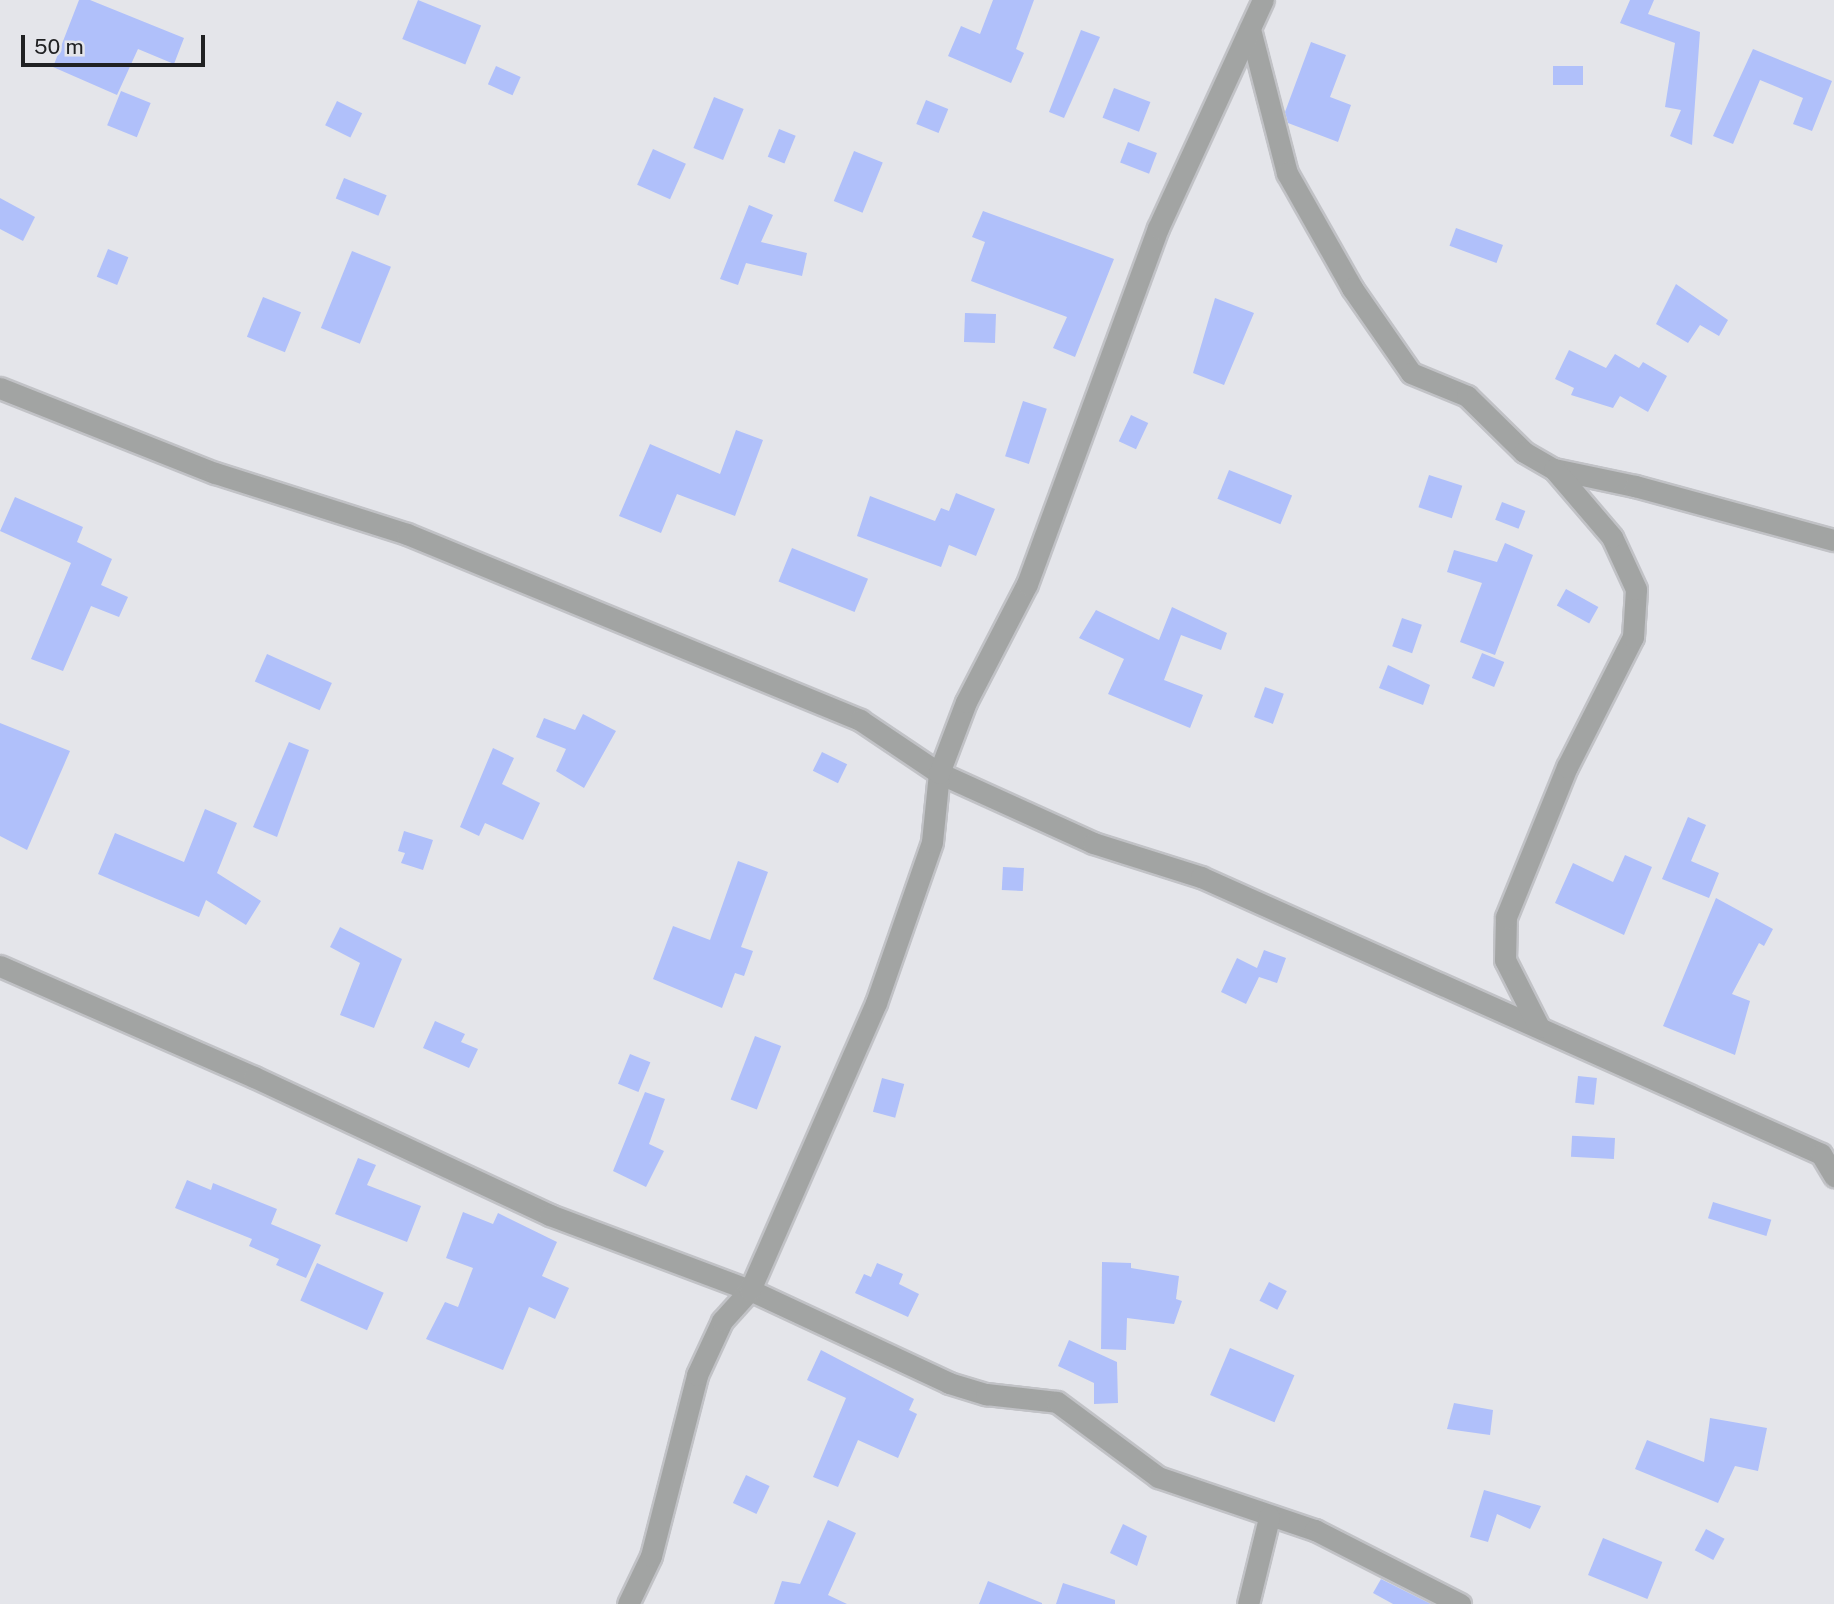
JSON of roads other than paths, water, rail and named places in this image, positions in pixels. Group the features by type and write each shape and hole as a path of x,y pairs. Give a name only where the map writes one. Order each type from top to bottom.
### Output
{"street":[{"path":"628,1604 651,1556 697,1375 722,1321 750,1290 876,1003 932,842 939,773 966,702 1027,583 1158,228 1263,0"},
{"path":"1250,29 1287,173 1379,331 1411,373 1466,396 1524,452 1554,469 1635,486 1834,540"},
{"path":"0,388 215,473 407,534 860,720 939,773 1093,843 1200,877 1539,1027 1821,1154 1834,1176"},
{"path":"1539,1027 1506,960 1506,917 1567,767 1633,637 1636,589 1612,537 1554,469"},
{"path":"0,966 254,1077 550,1215 750,1290 949,1383 986,1394 1056,1402 1158,1478 1269,1518 1315,1530 1460,1604"},
{"path":"1248,1604 1269,1518"}]}
